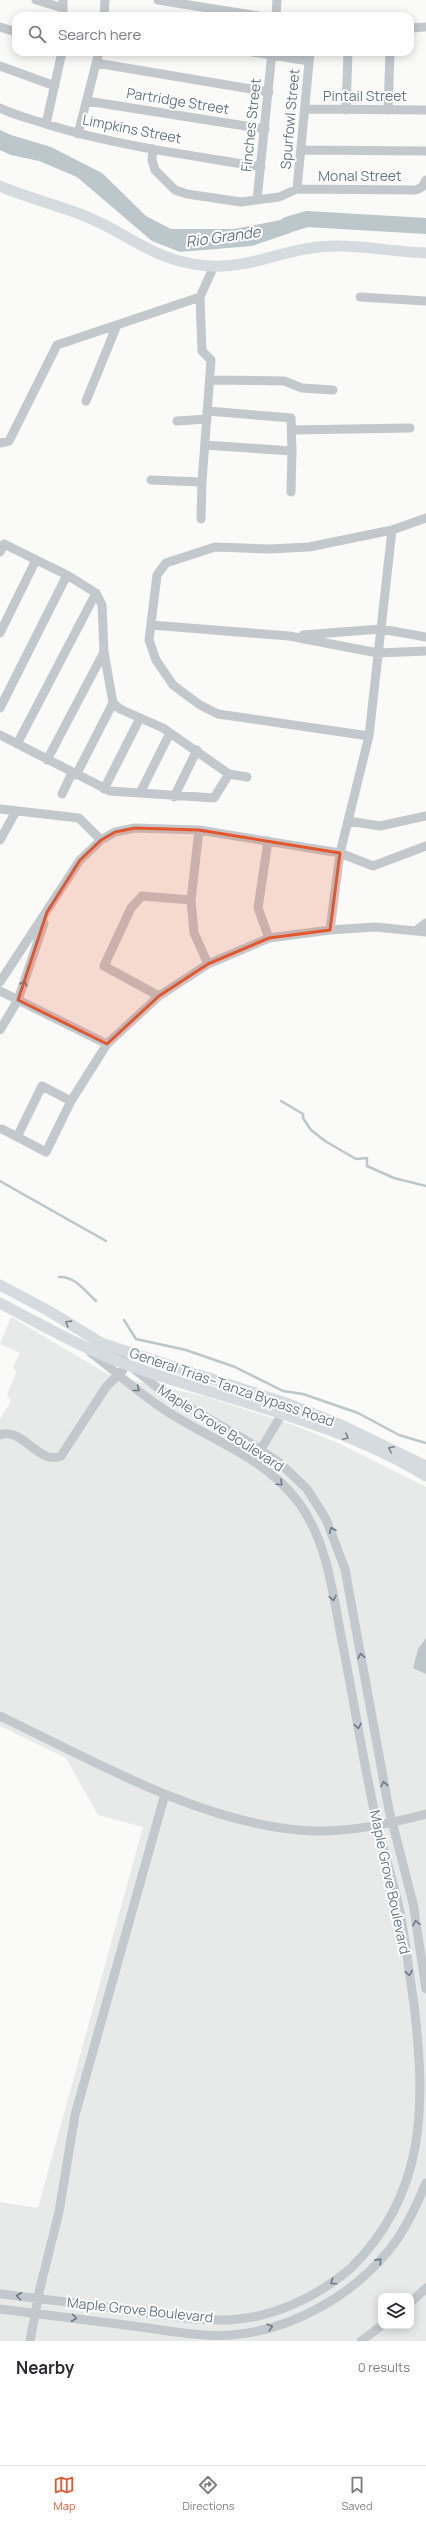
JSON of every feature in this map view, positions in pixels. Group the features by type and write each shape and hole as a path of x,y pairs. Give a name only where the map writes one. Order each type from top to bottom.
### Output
{"main road":[{"path":"0,186 80,214 154,253 172,260 214,266 252,264 312,248 357,248 426,254"},
{"name":"Maple Grove Boulevard","path":"0,1285 49,1311 101,1343"},
{"name":"Maple Grove Boulevard","path":"0,1303 84,1347"},
{"name":"General Trias–Tanza Bypass Road","path":"101,1343 288,1404 339,1424 426,1466"},
{"name":"General Trias–Tanza Bypass Road","path":"84,1347 128,1365 283,1412 339,1434 426,1476"}],"street":[{"path":"36,0 63,8"},
{"path":"104,12 105,0"},
{"path":"158,0 233,12"},
{"path":"276,12 277,0"},
{"path":"0,27 12,31"},
{"path":"414,28 426,27"},
{"path":"46,124 61,56"},
{"path":"78,134 98,56"},
{"name":"Finches Street","path":"257,200 272,56"},
{"name":"Spurfowl Street","path":"297,189 310,56"},
{"path":"346,110 348,56"},
{"path":"388,110 390,56"},
{"path":"96,63 269,92"},
{"path":"0,66 55,86"},
{"name":"Partridge Street","path":"87,101 265,129"},
{"name":"Limpkins Street","path":"0,108 11,114 78,134 152,149 261,167"},
{"name":"Pintail Street","path":"305,109 426,110"},
{"path":"152,149 152,160 155,170 178,192 241,202 279,197 297,189"},
{"path":"301,150 426,151"},
{"name":"Monal Street","path":"297,189 408,190 424,184"},
{"path":"201,519 202,482 211,360 202,351 200,297 214,266"},
{"path":"0,443 9,441 57,345 200,297"},
{"path":"360,297 426,301"},
{"path":"86,401 117,325"},
{"path":"210,380 284,381 302,388 333,390"},
{"path":"177,421 207,415 289,418 291,420 292,430 291,492"},
{"path":"292,430 410,428"},
{"path":"205,445 292,451"},
{"path":"151,480 202,482"},
{"path":"369,736 218,714 200,705 173,684 156,660 149,640 157,575 166,563 215,547 269,549 309,546 392,530 426,518"},
{"path":"330,930 340,853 369,736 392,530"},
{"path":"0,552 4,544 67,576 96,593 102,605 104,652 113,703 62,794"},
{"path":"0,633 36,560"},
{"path":"0,708 67,576"},
{"path":"17,744 96,593"},
{"path":"151,625 289,636 378,653 426,651"},
{"path":"289,636 381,630 426,637"},
{"path":"47,760 104,652"},
{"path":"113,703 120,709 170,732 197,750 228,774 247,777"},
{"path":"104,789 140,718"},
{"path":"140,793 170,732"},
{"path":"0,735 104,789 174,797 214,798 228,774"},
{"path":"174,797 197,750"},
{"path":"0,809 79,818 101,840"},
{"path":"0,840 16,811"},
{"path":"348,821 380,826 426,816"},
{"path":"0,982 47,912 63,883 80,860 101,840 115,832 135,828 199,830 340,853 373,866 426,846"},
{"path":"199,830 190,900 194,933 208,964"},
{"path":"268,841 258,908 269,938"},
{"path":"159,996 104,966 131,908 142,896 190,900"},
{"path":"0,1030 18,1000 47,912"},
{"path":"2,1129 46,1152 71,1101 107,1044 159,996 208,964 269,938 330,930 375,927 422,930 426,923"},
{"path":"0,991 107,1044"},
{"path":"17,1137 42,1086 71,1101"},
{"name":"Maple Grove Boulevard","path":"101,1343 163,1392 261,1450 288,1471 312,1497 326,1519 339,1550 392,1822 413,1903 426,1989"},
{"name":"Maple Grove Boulevard","path":"0,2294 197,2319 230,2320 271,2312 299,2302 334,2282 364,2257 392,2222 415,2175 425,2122 425,2086 400,1911 378,1826 328,1572 319,1542 297,1501 278,1480 254,1461 160,1407 84,1347"},
{"path":"0,1435 10,1434 51,1457 62,1456 106,1387 128,1365"},
{"path":"254,1461 283,1412"},
{"path":"0,1716 165,1794 254,1822 298,1830 353,1829 378,1826 426,1814"},
{"path":"30,2341 38,2299 59,2212 75,2115 165,1794"},
{"path":"415,2175 426,2178"},
{"name":"Maple Grove Boulevard","path":"0,2309 232,2338 280,2324 306,2314 344,2293 375,2266 390,2249 407,2224 426,2183"},
{"path":"414,2299 426,2288"},
{"path":"230,2320 232,2338"},
{"path":"361,2341 378,2328"}],"highlighted area":[{"path":"135,828 199,830 340,853 330,930 269,938 208,964 159,996 107,1044 18,1000 47,912 80,860 101,840 115,832"}],"shaded area":[{"path":"11,1317 109,1375 207,1397 293,1425 338,1443 426,1487 426,2341 0,2341 0,2202 38,2208 143,1827 98,1815 66,1758 0,1726 0,1419 11,1401 7,1395 16,1372 13,1367 20,1353 0,1344"}],"water":[{"path":"0,130 11,135 51,147 102,173 146,216 171,229 234,229 291,218 307,219 290,233 252,246 180,252 152,241 77,177 39,161 11,155 0,150"},
{"path":"426,1638 426,1674 413,1668 418,1649"}],"waterway":[{"name":"Rio Grande","path":"287,225 307,219 426,226"},
{"path":"281,1101 303,1114 303,1118 311,1130 325,1141 356,1159 367,1158 367,1166 394,1178 426,1186"},
{"path":"0,1181 106,1241"},
{"path":"59,1277 65,1277 75,1282 96,1301"},
{"path":"124,1320 136,1339 186,1350 235,1367 283,1391 303,1394 358,1413 399,1435 426,1443"}]}
